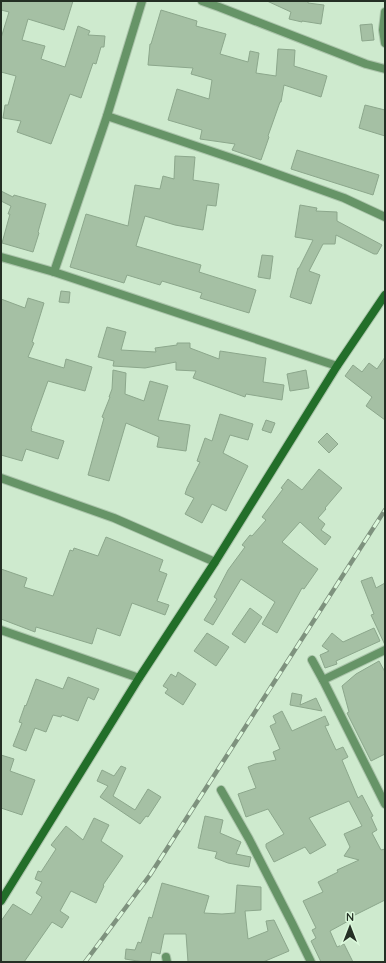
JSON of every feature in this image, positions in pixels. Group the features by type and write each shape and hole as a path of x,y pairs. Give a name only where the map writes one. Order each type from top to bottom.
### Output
{"street":[{"path":"54,272 107,116 142,1"},
{"path":"202,1 219,6 366,64 385,69"},
{"path":"385,12 383,30 385,43"},
{"path":"107,116 242,161 344,198 385,217"},
{"path":"1,257 54,272 337,366"},
{"path":"1,901 337,366 385,295"},
{"path":"1,478 114,518 215,562"},
{"path":"1,630 140,678"},
{"path":"323,680 385,650"},
{"path":"312,660 385,804"},
{"path":"221,790 249,839 292,923 310,962"}],"building":[{"path":"1,1 73,1 64,30 28,19 22,40 45,46 41,59 65,67 78,26 90,31 88,35 105,36 104,47 101,47 96,64 93,63 81,98 70,94 51,144 17,132 21,121 3,118 5,105 8,105 16,76 1,72 1,38 9,12 1,10"},
{"path":"267,1 308,1 308,3 324,5 321,24 289,19 291,12"},
{"path":"161,10 197,21 196,26 226,34 220,54 248,62 250,51 259,53 256,73 276,76 278,49 295,50 294,66 327,76 321,97 284,85 281,102 268,136 269,137 261,160 232,150 235,144 200,139 202,130 168,120 177,89 209,99 212,80 191,74 193,68 148,65 150,44"},
{"path":"372,24 374,40 362,41 360,25"},
{"path":"365,105 385,110 385,136 359,128"},
{"path":"297,150 379,175 373,195 291,169"},
{"path":"175,156 195,157 193,180 219,184 216,206 207,205 203,230 175,225 145,216 136,246 201,265 199,272 256,290 249,313 200,298 202,293 162,281 160,285 127,275 124,283 70,267 86,214 128,226 135,185 160,189 163,176 174,179"},
{"path":"1,191 13,197 14,195 46,204 33,252 2,243 11,206 1,201"},
{"path":"300,205 317,208 316,211 337,212 337,221 382,245 377,254 374,254 336,235 335,244 323,244 309,271 320,275 311,304 290,297 298,268 313,240 295,237"},
{"path":"262,255 273,256 270,279 258,277"},
{"path":"61,291 70,292 69,303 59,302"},
{"path":"28,298 44,303 32,342 34,343 28,357 64,368 66,359 92,367 85,391 48,381 31,431 64,441 58,459 26,449 22,461 1,455 1,299 25,308"},
{"path":"107,327 126,332 121,350 156,352 155,348 177,345 177,343 190,343 190,348 219,359 220,351 266,358 263,382 284,385 282,400 246,394 245,397 193,378 196,371 176,370 176,362 145,368 113,366 114,361 98,357"},
{"path":"385,357 385,420 366,406 372,397 345,376 353,365 362,372 369,363 377,369"},
{"path":"113,370 126,373 125,394 144,401 150,381 168,386 158,420 190,425 186,451 157,447 159,437 126,423 109,481 88,475 104,418 102,417 112,389"},
{"path":"306,370 309,388 290,391 287,374"},
{"path":"220,414 253,424 248,440 230,435 223,453 248,466 226,511 212,504 202,523 185,514 194,498 185,494 200,462 197,461 205,438 212,441"},
{"path":"266,420 275,423 271,433 262,430"},
{"path":"327,433 338,444 329,453 318,442"},
{"path":"319,469 342,488 318,518 325,524 321,530 331,537 325,545 300,522 282,542 318,569 304,589 302,588 277,633 262,624 275,602 241,579 213,625 204,620 217,599 214,597 228,570 245,547 242,545 266,520 262,517 283,489 281,488 288,479 302,490"},
{"path":"106,537 163,560 159,571 167,574 157,601 169,605 165,615 132,603 120,636 97,628 92,644 36,627 35,632 1,619 1,569 27,578 24,587 53,596 70,550 73,551 74,548 98,556"},
{"path":"372,577 376,588 385,583 385,645 371,615 374,614 361,581"},
{"path":"250,608 262,617 245,643 232,634"},
{"path":"374,628 380,641 336,661 337,664 325,668 320,655 329,651 322,646 332,633 343,642"},
{"path":"207,633 229,647 216,666 194,651"},
{"path":"379,661 385,672 385,754 371,761 347,713 349,712 342,686 356,674"},
{"path":"178,672 196,684 183,705 165,693 168,689 163,686 171,674 176,677"},
{"path":"68,677 99,689 94,700 88,697 78,721 62,715 61,717 53,715 46,732 35,728 26,751 13,746 22,723 19,722 36,679 63,689"},
{"path":"292,693 302,695 300,705 316,698 322,711 290,705"},
{"path":"282,711 292,731 325,716 329,725 325,726 336,750 343,747 348,757 342,760 358,798 362,795 373,816 371,817 377,830 372,833 381,850 385,849 385,900 351,917 352,919 330,931 337,947 344,944 353,962 321,962 311,941 316,938 312,930 316,928 303,901 323,892 318,882 338,872 337,870 359,860 344,856 350,847 344,834 362,826 349,801 309,818 326,845 310,854 305,847 274,862 266,847 266,844 284,834 268,809 246,817 238,794 256,788 248,767 255,764 276,760 273,752 280,749 270,726 276,723 273,716"},
{"path":"1,755 14,759 10,771 35,780 22,815 1,808"},
{"path":"121,766 126,768 113,796 135,810 148,789 161,797 148,817 146,816 140,824 100,797 108,786 97,781 102,770 114,776"},
{"path":"205,816 223,820 220,833 241,842 236,854 251,857 249,867 228,863 215,858 217,852 198,848"},
{"path":"94,818 109,825 101,841 123,856 103,885 104,886 96,903 71,891 60,911 69,917 62,928 52,922 24,962 1,962 1,921 13,904 31,915 42,897 36,893 42,882 35,879 38,871 41,872 56,849 51,845 66,826 83,840"},
{"path":"162,883 209,896 204,913 222,914 235,913 237,885 261,887 261,910 245,911 248,939 268,931 266,921 274,920 289,951 263,962 188,962 186,934 164,934 160,954 152,952 150,962 125,959 126,949 135,950 138,942 141,943 149,917 152,918"}],"railway":[{"path":"85,962 150,875 385,510"}]}
